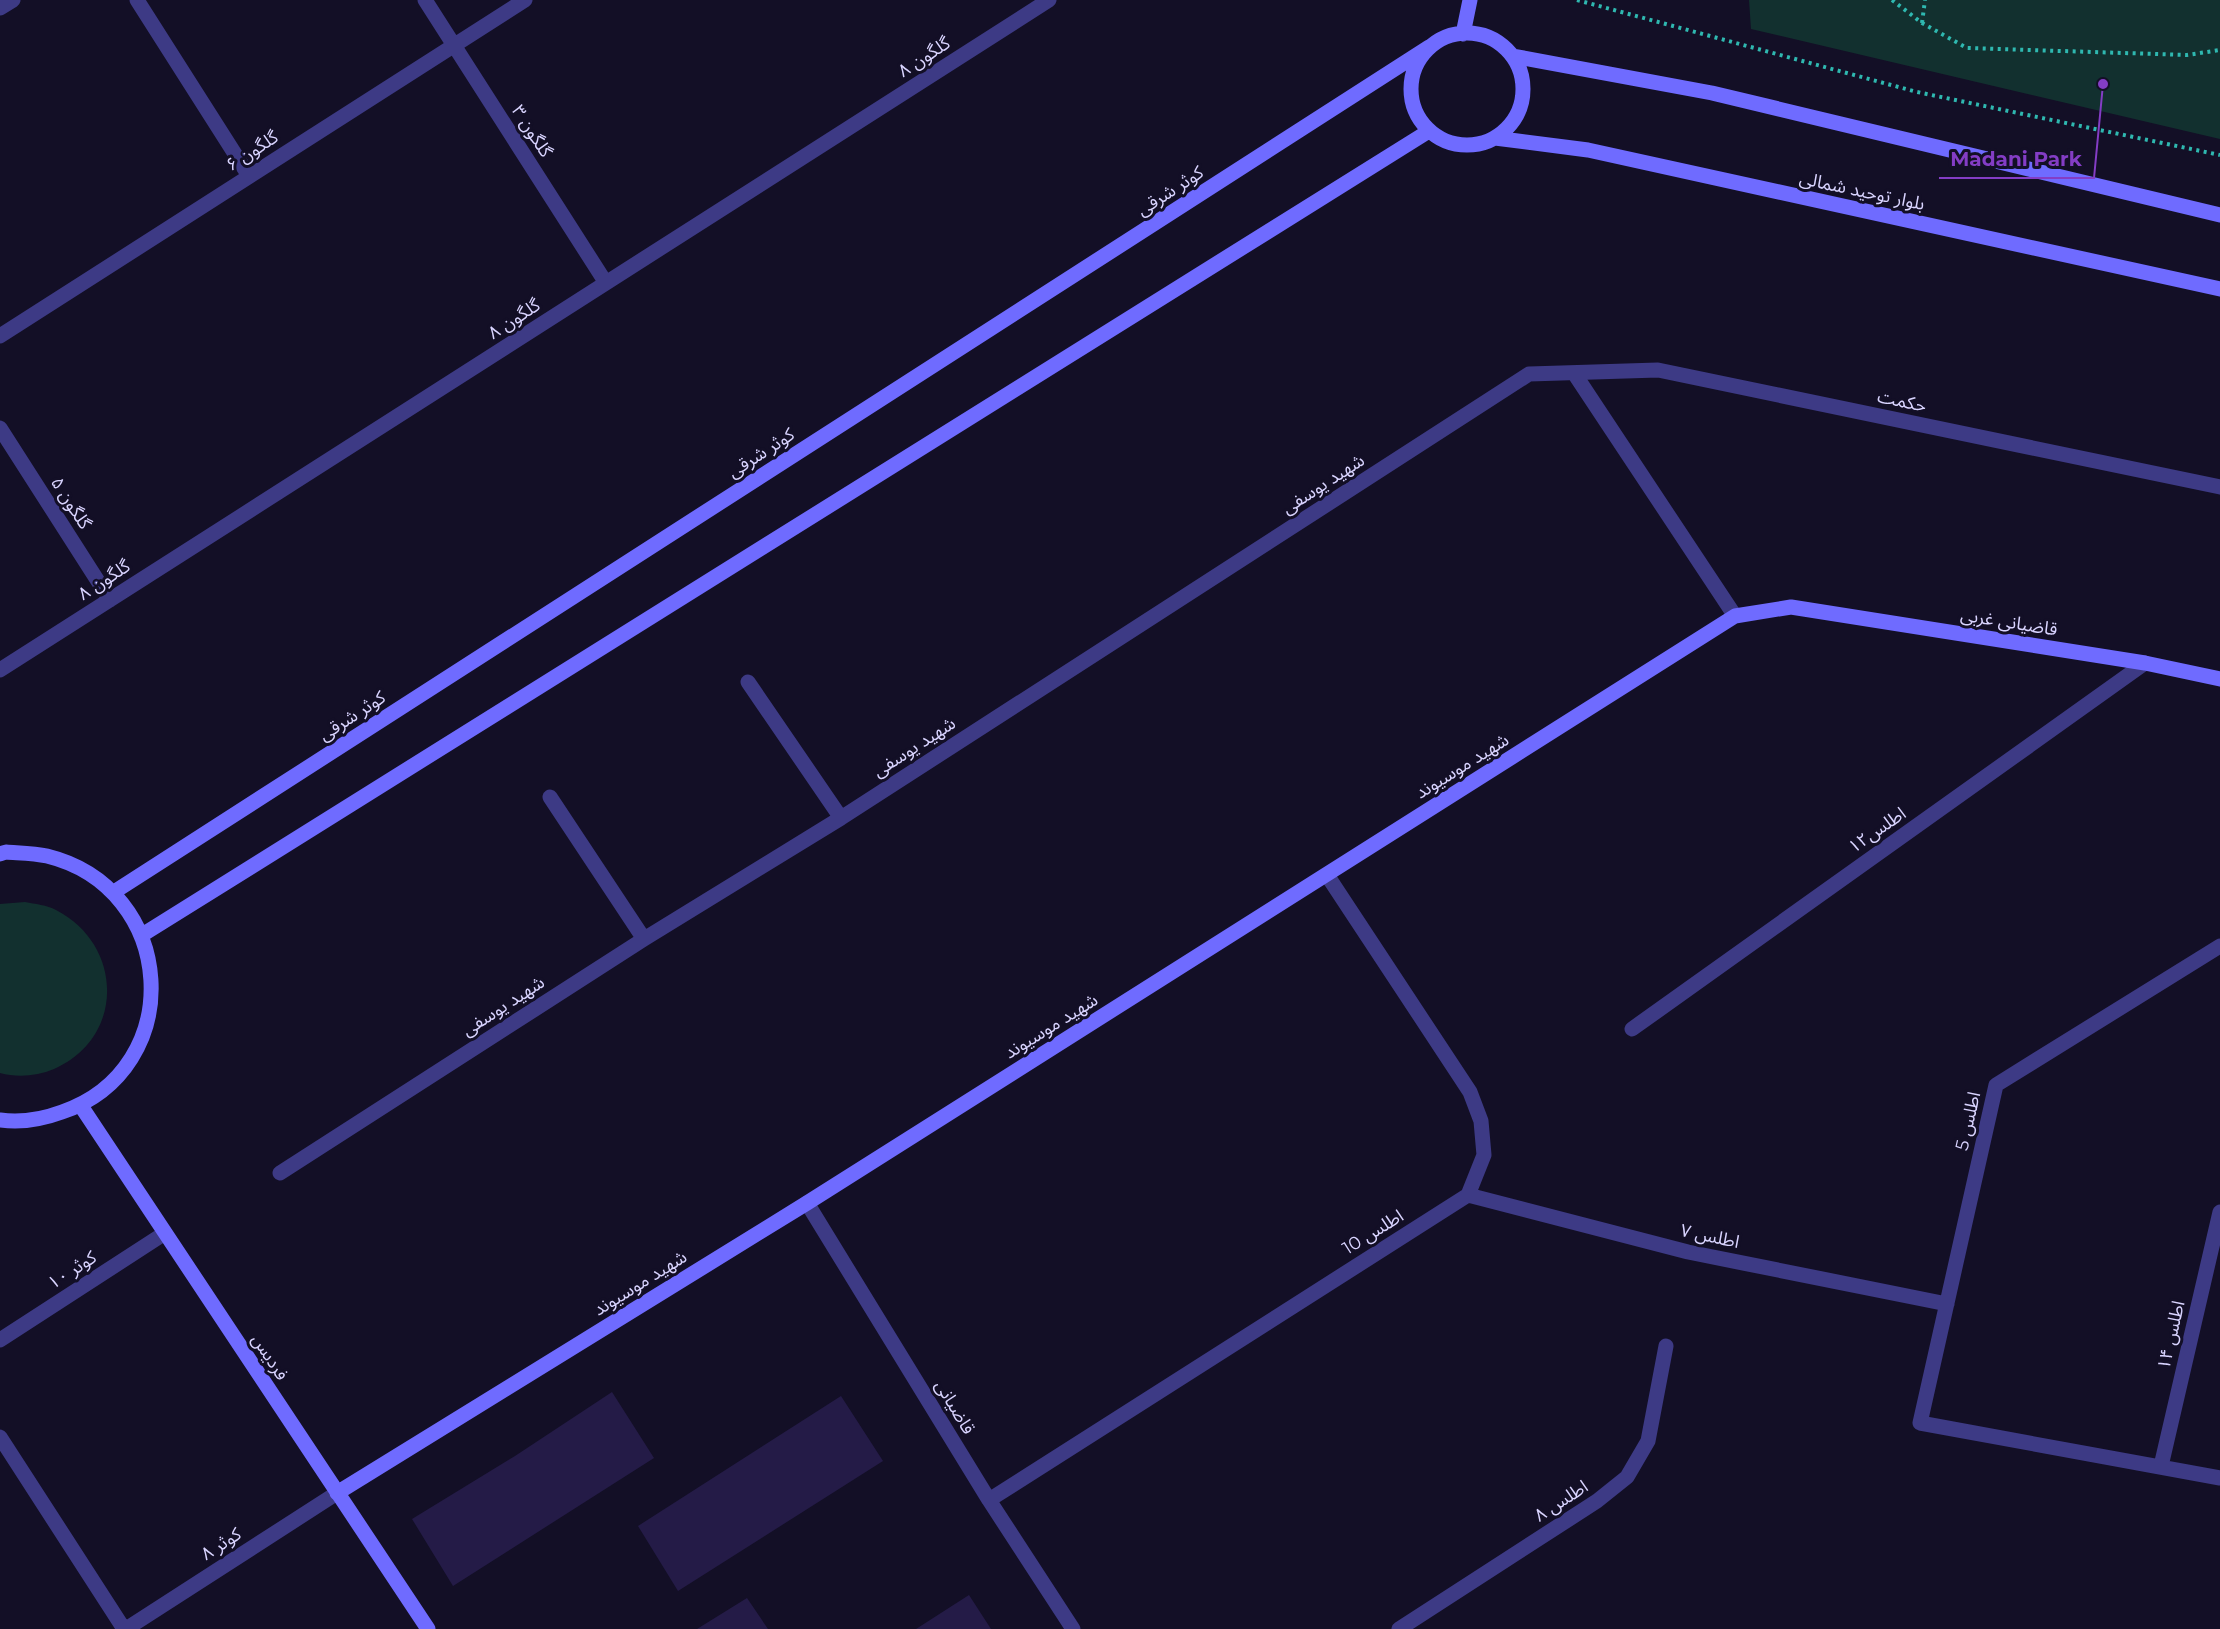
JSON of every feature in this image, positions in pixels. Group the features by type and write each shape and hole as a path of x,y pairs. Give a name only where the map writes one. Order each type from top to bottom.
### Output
{"main road":[{"path":"1463,34 1470,0"},
{"path":"1473,33 1495,40 1513,56 1522,77 1522,101 1512,122 1495,138 1472,145 1449,143 1429,131 1415,112 1410,89 1415,66 1429,47 1450,36 1463,34 1473,33"},
{"name":"کوثر شرقی","path":"114,892 1429,47"},
{"path":"1513,56 1712,93 2220,215"},
{"path":"142,935 1429,131"},
{"name":"بلوار توحید شمالی","path":"1495,138 1588,150 2220,289"},
{"name":"شهید موسیوند","path":"337,1493 807,1203 1735,616 1791,607"},
{"name":"قاضیانی غربی","path":"1791,607 2145,663 2220,679"},
{"path":"0,854 6,852 46,855 83,869 114,892 130,913 142,935 152,973 150,1013 136,1050 112,1082 81,1106 43,1119 0,1120"},
{"name":"فردیس","path":"81,1106 428,1629"}],"street":[{"path":"0,8 13,0"},
{"path":"136,0 249,176"},
{"name":"گلگون ۳","path":"425,0 606,283"},
{"name":"گلگون ۶","path":"0,336 525,0"},
{"name":"گلگون ۸","path":"0,670 1049,0"},
{"name":"حکمت","path":"1574,373 1658,370 2220,487"},
{"path":"1574,373 1735,616"},
{"name":"شهید یوسفی","path":"280,1173 644,939 841,818 1529,374 1574,373"},
{"name":"گلگون ۵","path":"0,428 110,600"},
{"name":"اطلس۱۲","path":"1632,1029 2145,663"},
{"path":"748,682 841,818"},
{"path":"550,797 644,939"},
{"path":"1327,875 1470,1092 1481,1121 1484,1155 1468,1195"},
{"name":"اطلس 5","path":"2161,1466 1920,1423 1996,1085 2220,946"},
{"name":"اطلس ۷","path":"1468,1195 1688,1252 1947,1304"},
{"name":"اطلس 10","path":"988,1500 1468,1195"},
{"name":"قاضیانی","path":"807,1203 988,1500 1073,1629"},
{"name":"اطلس ۱۴","path":"2161,1466 2220,1212"},
{"name":"کوثر ۱۰","path":"0,1340 165,1233"},
{"name":"اطلس ۸","path":"1399,1629 1597,1501 1627,1478 1648,1441 1665,1346"},
{"path":"0,1437 125,1629"},
{"path":"2161,1466 2220,1478"},
{"name":"کوثر ۸","path":"125,1629 337,1493"}],"path":[{"path":"1577,0 1917,92 2220,155"},
{"path":"1892,0 1922,23 1967,48 2187,55 2220,50"},
{"path":"1922,23 1925,0"}],"green space":[{"path":"1749,0 2220,0 2220,139 1751,29"},
{"path":"25,902 52,908 78,926 94,945 104,968 107,991 104,1014 94,1036 77,1055 48,1071 34,1075 14,1075 0,1073 0,904"}],"building":[{"path":"612,1392 654,1458 453,1586 412,1519 515,1456"},
{"path":"841,1396 883,1461 678,1591 638,1526"},
{"path":"969,1595 991,1629 916,1629"},
{"path":"747,1598 768,1629 697,1629"}],"place":[{"name":"Madani Park","path":"2103,84"}]}
